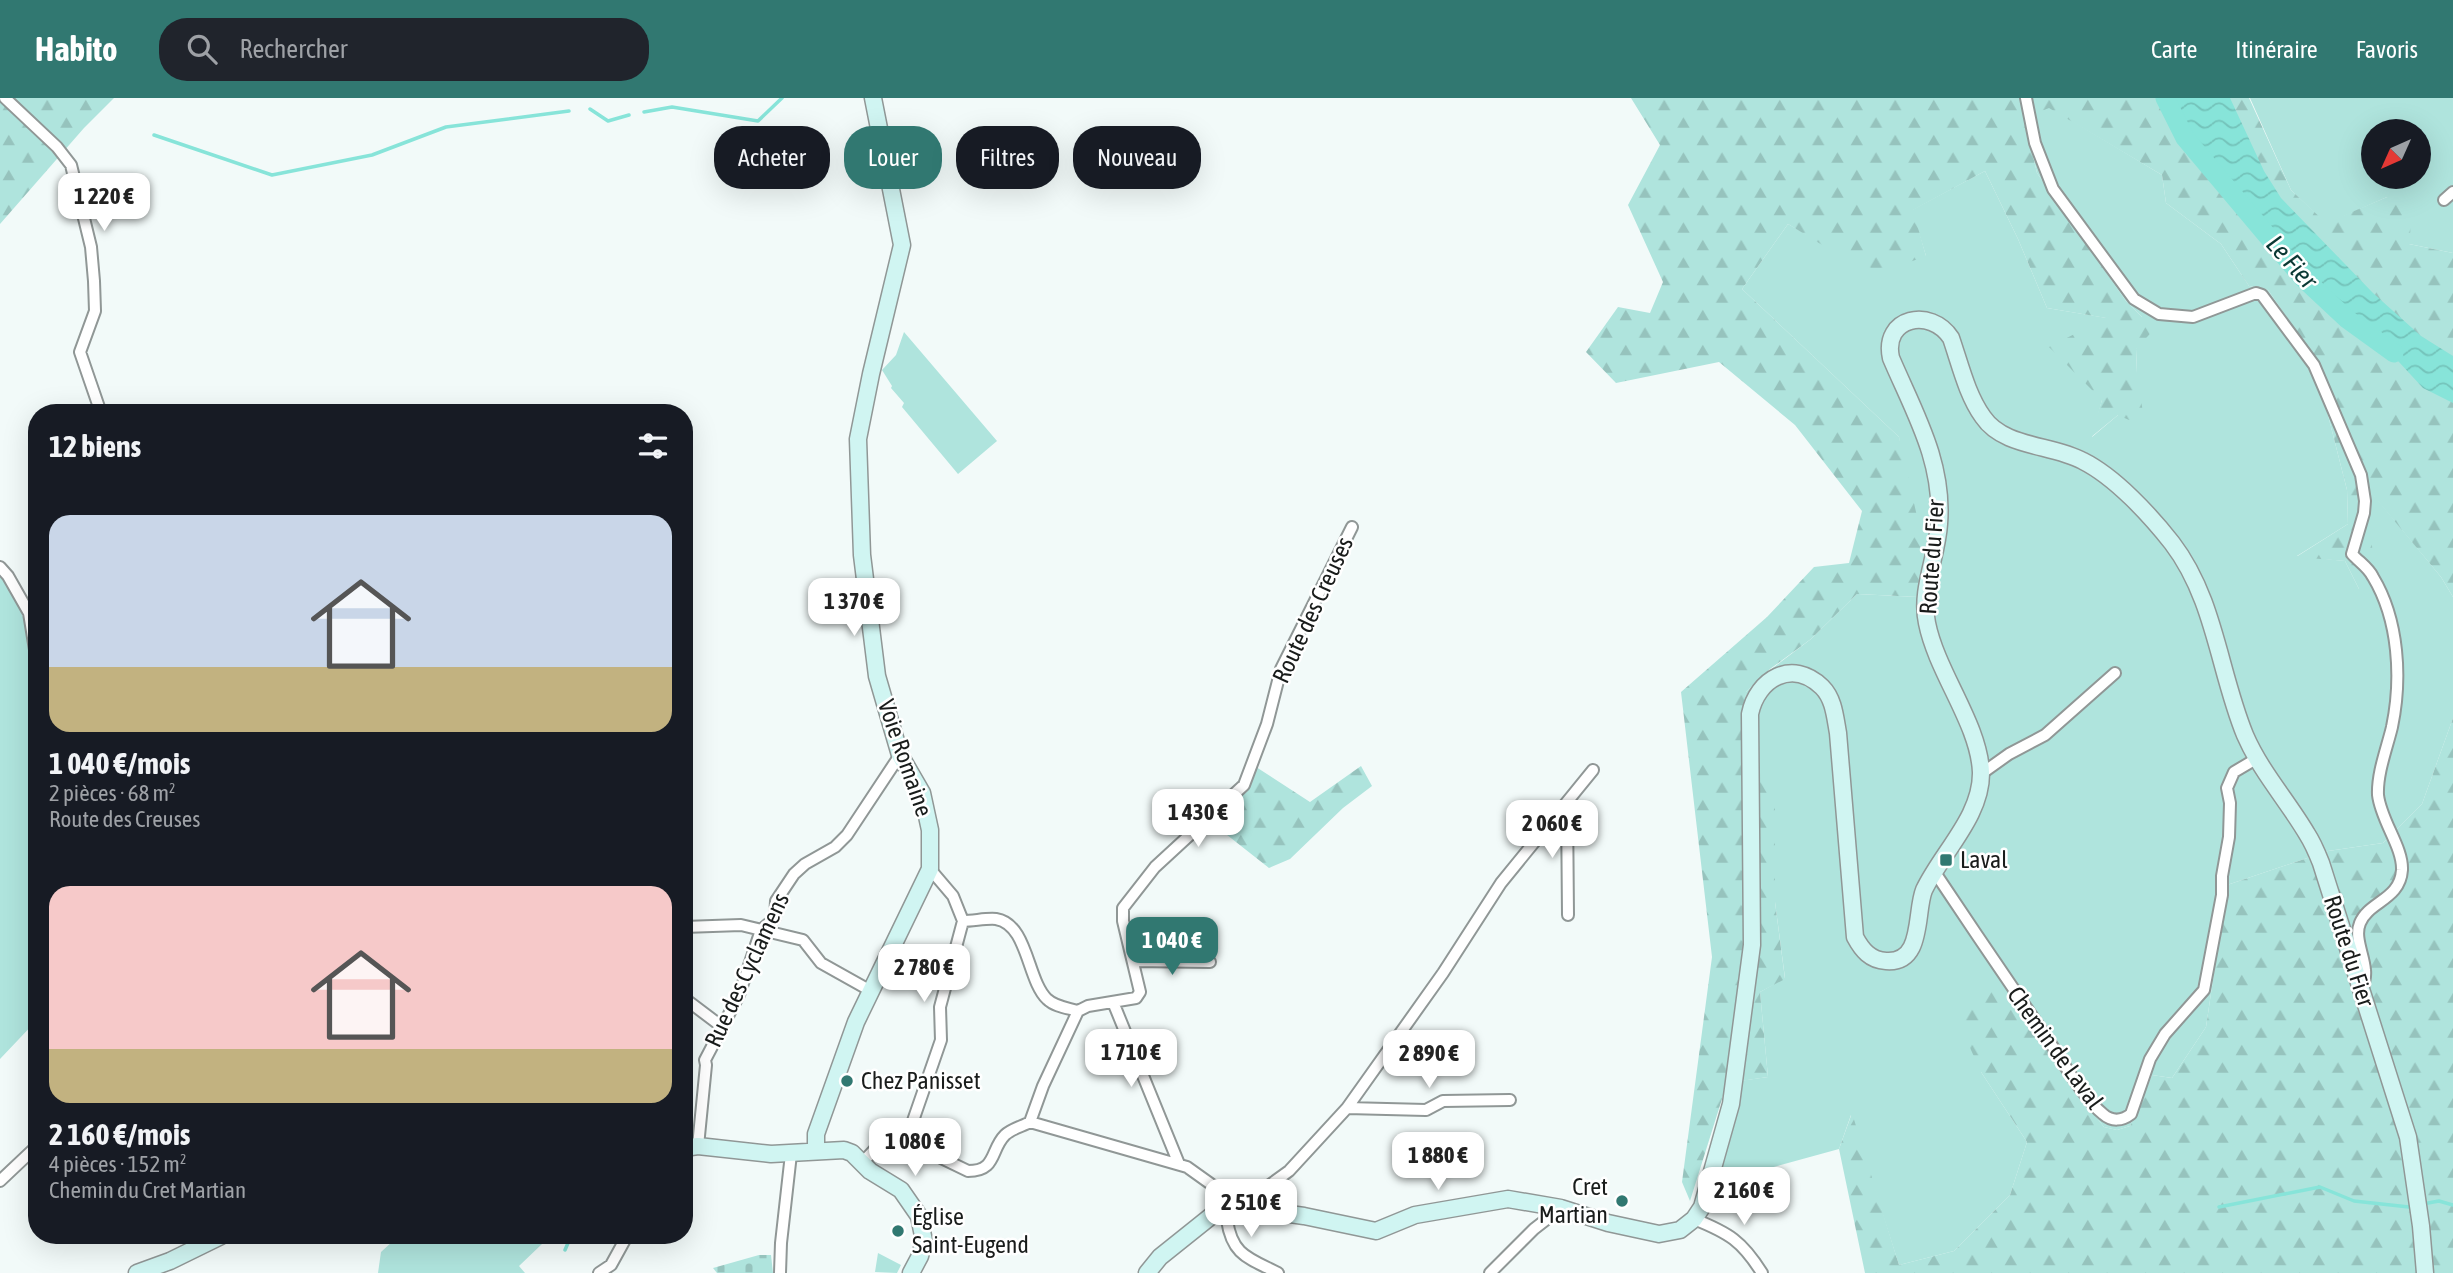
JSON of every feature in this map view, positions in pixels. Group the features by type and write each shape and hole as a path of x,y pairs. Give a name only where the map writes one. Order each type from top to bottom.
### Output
{"main road":[{"name":"Voie Romaine","path":"816,1151 816,1134 856,1022 930,869 930,830 922,793 900,755 877,676 862,555 858,439 902,244 873,98"},
{"name":"Route du Fier","path":"1694,1219 1702,1207 1731,1104 1752,946 1750,714 1753,700 1761,687 1786,673 1799,674 1822,687 1834,710 1855,937 1860,948 1879,961 1892,962 1900,959 1913,944 1923,892 1970,815 1980,785 1981,774 1975,740 1933,647 1925,614 1939,524 1931,447 1888,347 1891,336 1898,328 1908,321 1924,319 1945,329 1951,338 1983,418 1996,430 2011,438 2066,453 2100,471 2138,506 2171,542 2187,565 2202,596 2245,733 2256,759 2308,835 2321,863 2409,1137 2425,1273"},
{"path":"693,1147 771,1154 844,1150 852,1153 870,1171 901,1190 919,1216 924,1241 911,1273"},
{"path":"1147,1273 1160,1257 1225,1205 1304,1216 1376,1231 1415,1215 1508,1199 1560,1208 1645,1233 1659,1234 1680,1230 1694,1219"},
{"path":"137,1273 205,1244"}],"street":[{"path":"5,98 57,147 71,165 91,247 94,281 95,311 80,352 98,404"},
{"path":"2025,98 2035,143 2053,189 2134,299 2159,314 2193,317 2256,293 2262,295 2314,365 2361,475 2364,513 2352,554 2374,578 2384,602 2398,656 2393,723 2378,793 2389,831 2399,851 2402,870 2399,883 2393,892 2363,918 2360,924 2358,933 2366,974 2362,992"},
{"name":"Route des Creuses","path":"1078,1011 1083,1007 1136,998 1140,992 1123,920 1123,908 1155,867 1244,785 1267,724 1281,668 1352,527"},
{"path":"0,567 28,611"},
{"path":"1981,774 2009,754 2045,736 2115,673"},
{"name":"Rue des Cyclamens","path":"693,1132 705,1060 746,977 761,930 775,918 776,901 794,874 805,864 835,847 847,835 900,755"},
{"name":"Chemin de Laval","path":"1934,871 2081,1087 2106,1117 2119,1121 2125,1119 2131,1114 2150,1059 2165,1034 2204,990 2222,895 2222,876 2229,837 2230,803 2227,788 2234,772 2256,759"},
{"path":"1278,1273 1248,1258 1236,1248 1230,1237 1224,1196 1229,1189 1260,1192 1289,1171 1347,1108 1443,973 1501,883 1593,770"},
{"path":"1567,804 1568,915"},
{"path":"906,1141 941,1040 940,1007 963,921 953,896 930,869"},
{"path":"862,1163 876,1148 906,1141 968,1171 976,1171 989,1164 1006,1135 1030,1122 1043,1086 1078,1011 1053,1004 1040,990 1022,942 1010,927 997,919 963,921"},
{"path":"693,923 741,925 803,940 821,963 871,991"},
{"path":"1134,961 1210,962"},
{"path":"1113,1002 1179,1164"},
{"path":"693,1005 721,1026"},
{"path":"1347,1108 1426,1110 1443,1101 1510,1100"},
{"path":"1030,1122 1187,1167 1215,1187 1225,1205"},
{"path":"780,1273 791,1154"},
{"path":"0,1181 28,1155"},
{"path":"1490,1273 1534,1229 1560,1208"},
{"path":"1694,1219 1725,1231 1749,1253 1762,1273"},
{"path":"598,1273 611,1265 623,1244"}],"green space":[{"path":"0,98 114,98 84,128 0,224"},
{"path":"1631,98 2249,98 2291,190 2326,223 2387,197 2413,205 2409,244 2453,253 2453,597 2441,577 2367,488 2377,603 2359,589 2345,561 2296,557 2348,524 2347,490 2313,356 2268,290 2249,286 2221,244 2166,203 2162,175 2049,108 2024,118 2037,173 2126,301 2142,317 2159,324 2136,349 2143,413 2129,420 2118,415 2090,438 2102,400 2049,347 2106,318 2047,308 1985,171 1913,210 1926,256 1883,272 1845,259 1788,224 1742,289 1899,437 1921,534 1918,597 1857,594 1811,639 1770,669 1746,692 1744,763 1775,779 1775,902 1785,979 1760,992 1768,1077 1727,1083 1690,1201 1682,1182 1712,957 1681,692 1767,617 1814,567 1849,563 1862,511 1795,425 1719,362 1616,383 1586,352 1618,307 1650,313 1663,282 1628,205 1660,145"},
{"path":"2250,98 2453,98 2453,253 2409,244 2387,197 2326,224 2291,190"},
{"path":"2049,107 2162,175 2166,203 2221,244 2249,286 2268,290 2313,356 2347,490 2348,524 2297,556 2345,561 2359,589 2367,487 2441,577 2453,597 2453,718 2422,804 2383,843 2328,851 2227,885 2206,1027 2172,1078 2152,1075 2130,1126 2117,1130 2104,1127 2067,1080 1981,1072 2027,1142 2010,1195 1954,1251 1899,1265 1851,1115 1839,1149 1719,1182 1739,1081 1768,1077 1760,992 1785,978 1775,902 1744,763 1746,692 1811,639 1857,594 1918,597 1899,437 1742,289 1788,224 1807,235 1926,256 1912,210 1985,171 2047,308 2107,318 2102,400 2092,437 2118,415 2137,373 2136,349 2142,317 2126,301 2037,173 2024,117"},
{"path":"904,332 997,441 958,474 902,407 904,403 891,388 882,370 896,355"},
{"path":"0,564 5,569 28,631 28,1029 0,1059"},
{"path":"2453,718 2453,1273 1865,1273 1839,1149 1852,1113 1899,1265 1954,1251 2010,1195 2027,1142 1981,1072 1952,1008 2004,986 2067,1080 2104,1127 2117,1130 2130,1126 2152,1075 2172,1078 2206,1027 2227,885 2328,851 2383,843 2422,804"},
{"path":"1253,765 1310,802 1361,766 1372,786 1343,808 1290,859 1269,868 1222,831 1212,814 1244,785"},
{"path":"390,1244 542,1244 519,1266 525,1273 378,1273 381,1252"},
{"path":"878,1253 901,1265 897,1273 875,1272"},
{"path":"759,1255 771,1255 773,1273 717,1273 713,1268"}],"water":[{"path":"2163,98 2230,98 2264,171 2281,198 2373,293 2421,336 2453,356 2453,403 2423,388 2387,349 2348,319 2303,276 2257,215 2186,137"}],"waterway":[{"path":"644,112 672,107 758,121 782,98"},
{"name":"Le Fier","path":"2165,98 2185,138 2302,277 2347,319 2394,353"},
{"path":"590,109 608,121 629,115"},
{"path":"154,135 272,175 372,155 446,127 569,111"},
{"path":"2219,1207 2320,1187 2354,1201 2409,1207"},
{"path":"2428,1203 2439,1201 2453,1205"},
{"path":"565,1250 568,1244"}],"place":[{"name":"Laval","path":"1946,860"},
{"name":"Chez Panisset","path":"847,1081"},
{"name":"Cret Martian","path":"1622,1201"},
{"name":"Église Saint-Eugend","path":"898,1231"}]}
